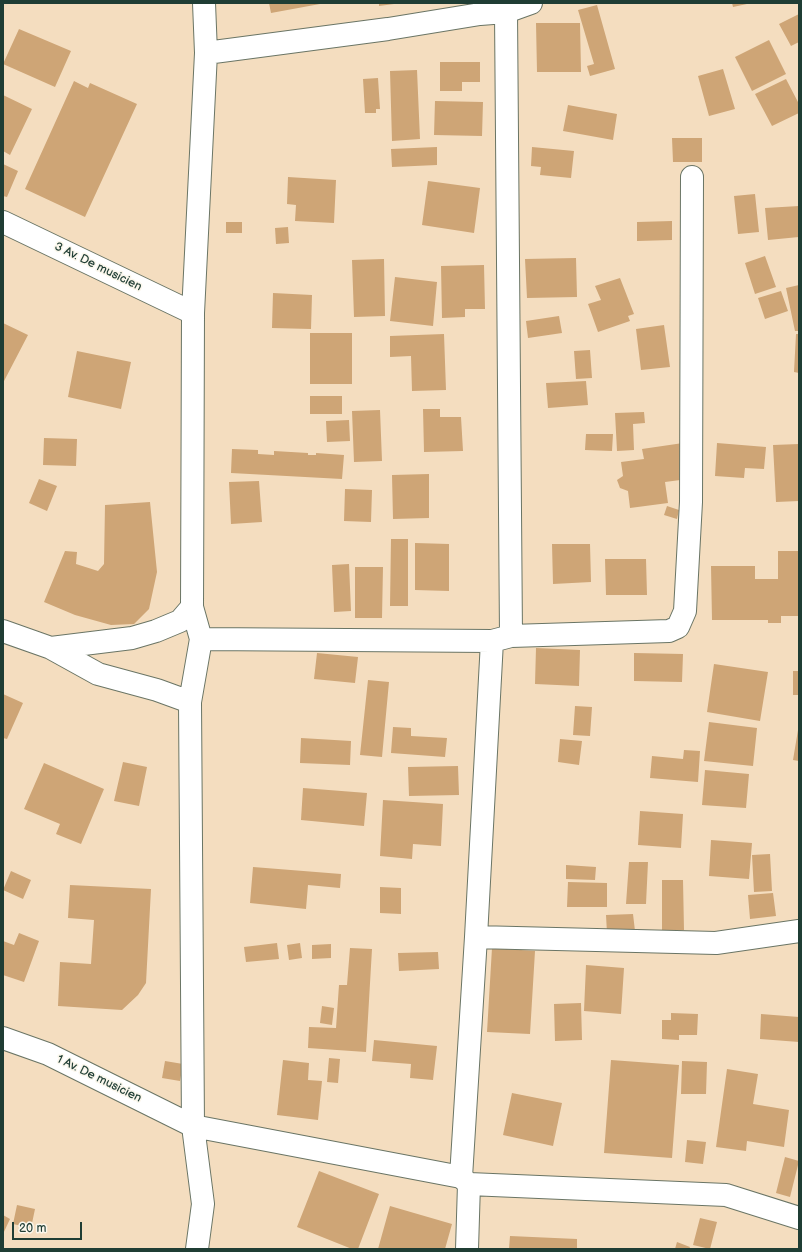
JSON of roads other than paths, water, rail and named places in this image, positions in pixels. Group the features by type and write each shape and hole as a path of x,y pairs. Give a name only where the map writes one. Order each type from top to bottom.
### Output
{"street":[{"path":"197,1249 203,1204 193,1126 190,702 201,639 192,607 193,313 206,52 204,3"},
{"path":"206,52 388,29 479,8 506,12 531,3"},
{"path":"466,1249 465,1180 476,937 501,638 506,12"},
{"path":"201,639 501,638 669,631 678,627 685,611 691,502 692,177"},
{"name":"3 Av. De musicien","path":"3,222 193,313"},
{"path":"51,648 132,638 144,635 180,621 192,607"},
{"path":"3,631 51,648 98,674 157,690 190,702"},
{"path":"476,937 716,943 799,931"},
{"name":"1 Av. De musicien","path":"3,1038 48,1054 193,1126 465,1180 726,1195 799,1218"}]}
